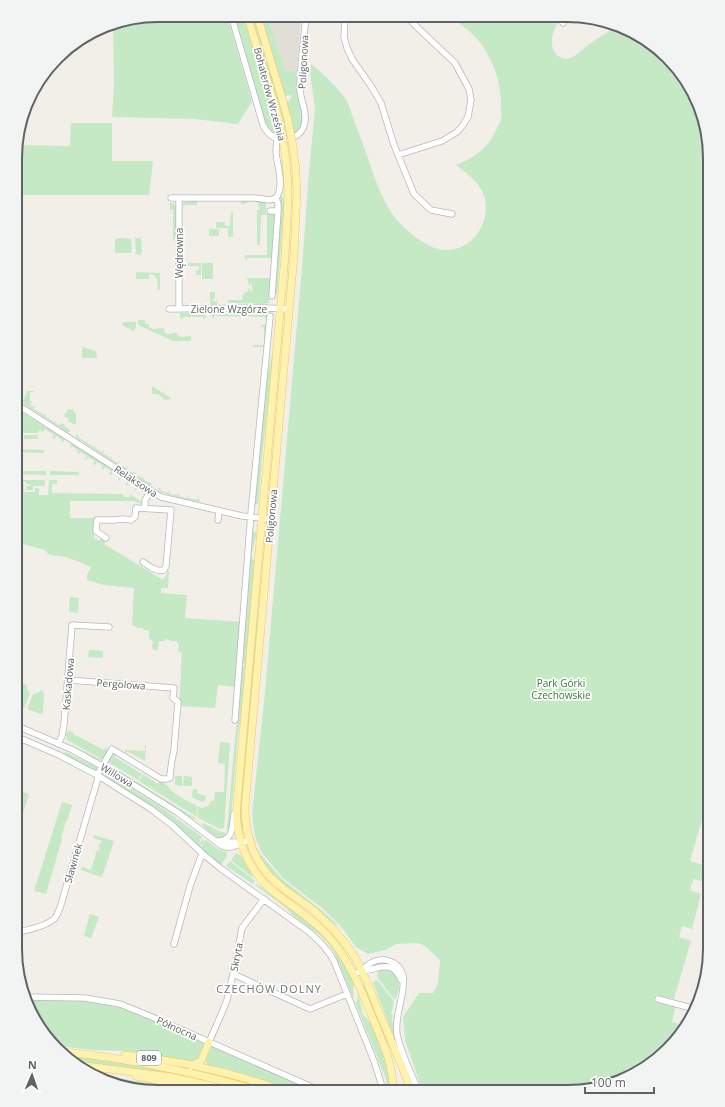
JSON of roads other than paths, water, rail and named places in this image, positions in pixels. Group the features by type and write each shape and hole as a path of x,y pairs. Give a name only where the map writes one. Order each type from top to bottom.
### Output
{"main road":[{"name":"Bohaterów Września","path":"250,22 280,125 285,149 288,198"},
{"name":"Bohaterów Września","path":"258,22 281,95 292,137 297,191"},
{"name":"Poligonowa","path":"297,191 296,226 246,808 246,825 249,840 257,858 269,876 280,886 316,912 331,926 350,949 362,970 409,1085"},
{"name":"Poligonowa","path":"288,198 286,242 237,804 237,823 241,843 248,859 259,877 274,892 322,929 338,949 354,974 388,1057 392,1073 393,1085"},
{"path":"191,1066 200,1062 203,1058 209,1042"},
{"name":"809","path":"70,1053 87,1054 105,1053 145,1057 213,1070 267,1085"},
{"path":"87,1054 137,1061 238,1085"},
{"path":"203,1058 205,1065 213,1070"},
{"path":"90,1067 171,1077 210,1085"},
{"name":"809","path":"91,1067 178,1085"}],"street":[{"path":"171,198 255,198 270,200 276,198 279,193 280,185 276,153 277,139 269,134 263,125 233,22"},
{"name":"Poligonowa","path":"277,139 286,139 296,136 300,133 304,125 305,114 300,92 300,84 305,22"},
{"path":"345,22 344,37 347,48 352,59 381,104 398,155 414,194 431,210 452,214"},
{"path":"398,155 442,142 457,132 468,117 471,105 469,89 460,70 455,63 412,22"},
{"name":"Wędrowna","path":"179,198 179,309"},
{"path":"272,296 278,211 276,198"},
{"path":"270,211 278,211"},
{"name":"Zielone Wzgórze","path":"169,309 289,309"},
{"path":"235,720 251,517 270,316"},
{"name":"Relaksowa","path":"22,408 161,497 251,517 271,519"},
{"path":"145,508 145,500 151,491"},
{"path":"106,538 96,531 97,520 131,520 135,517 136,508 171,510 166,566 164,570 155,570 142,562"},
{"path":"218,520 219,510"},
{"name":"Kaskadowa","path":"58,744 62,736 64,724 72,624 109,627"},
{"name":"Pergolowa","path":"68,680 174,688"},
{"name":"Sławinek","path":"22,931 48,923 54,919 60,908 98,778 97,775 112,749 161,779 164,780 170,778 178,702 173,698 174,688"},
{"name":"Willowa","path":"22,728 102,766 176,812 220,845 235,847 249,840"},
{"path":"22,739 59,755 97,775 161,816 220,868 322,943 331,955 374,1061 382,1085"},
{"path":"217,841 225,840 230,836 237,804"},
{"name":"Willowa","path":"211,838 217,841 241,843"},
{"path":"174,944 190,886 203,854"},
{"name":"Skryta","path":"209,1042 224,1008 233,974 242,928 264,899"},
{"path":"354,974 362,970 369,963 376,960 386,960 396,964 403,975 403,984 397,1017 397,1034 400,1047 416,1085"},
{"path":"233,974 310,1009 347,994"},
{"name":"Północna","path":"31,997 85,998 111,1002 144,1014 307,1085"},
{"path":"658,999 690,1007"}],"district":[{"name":"CZECHÓW DOLNY","path":"269,989"}],"park label":[{"name":"Park Górki Czechowskie","path":"561,688"}]}
